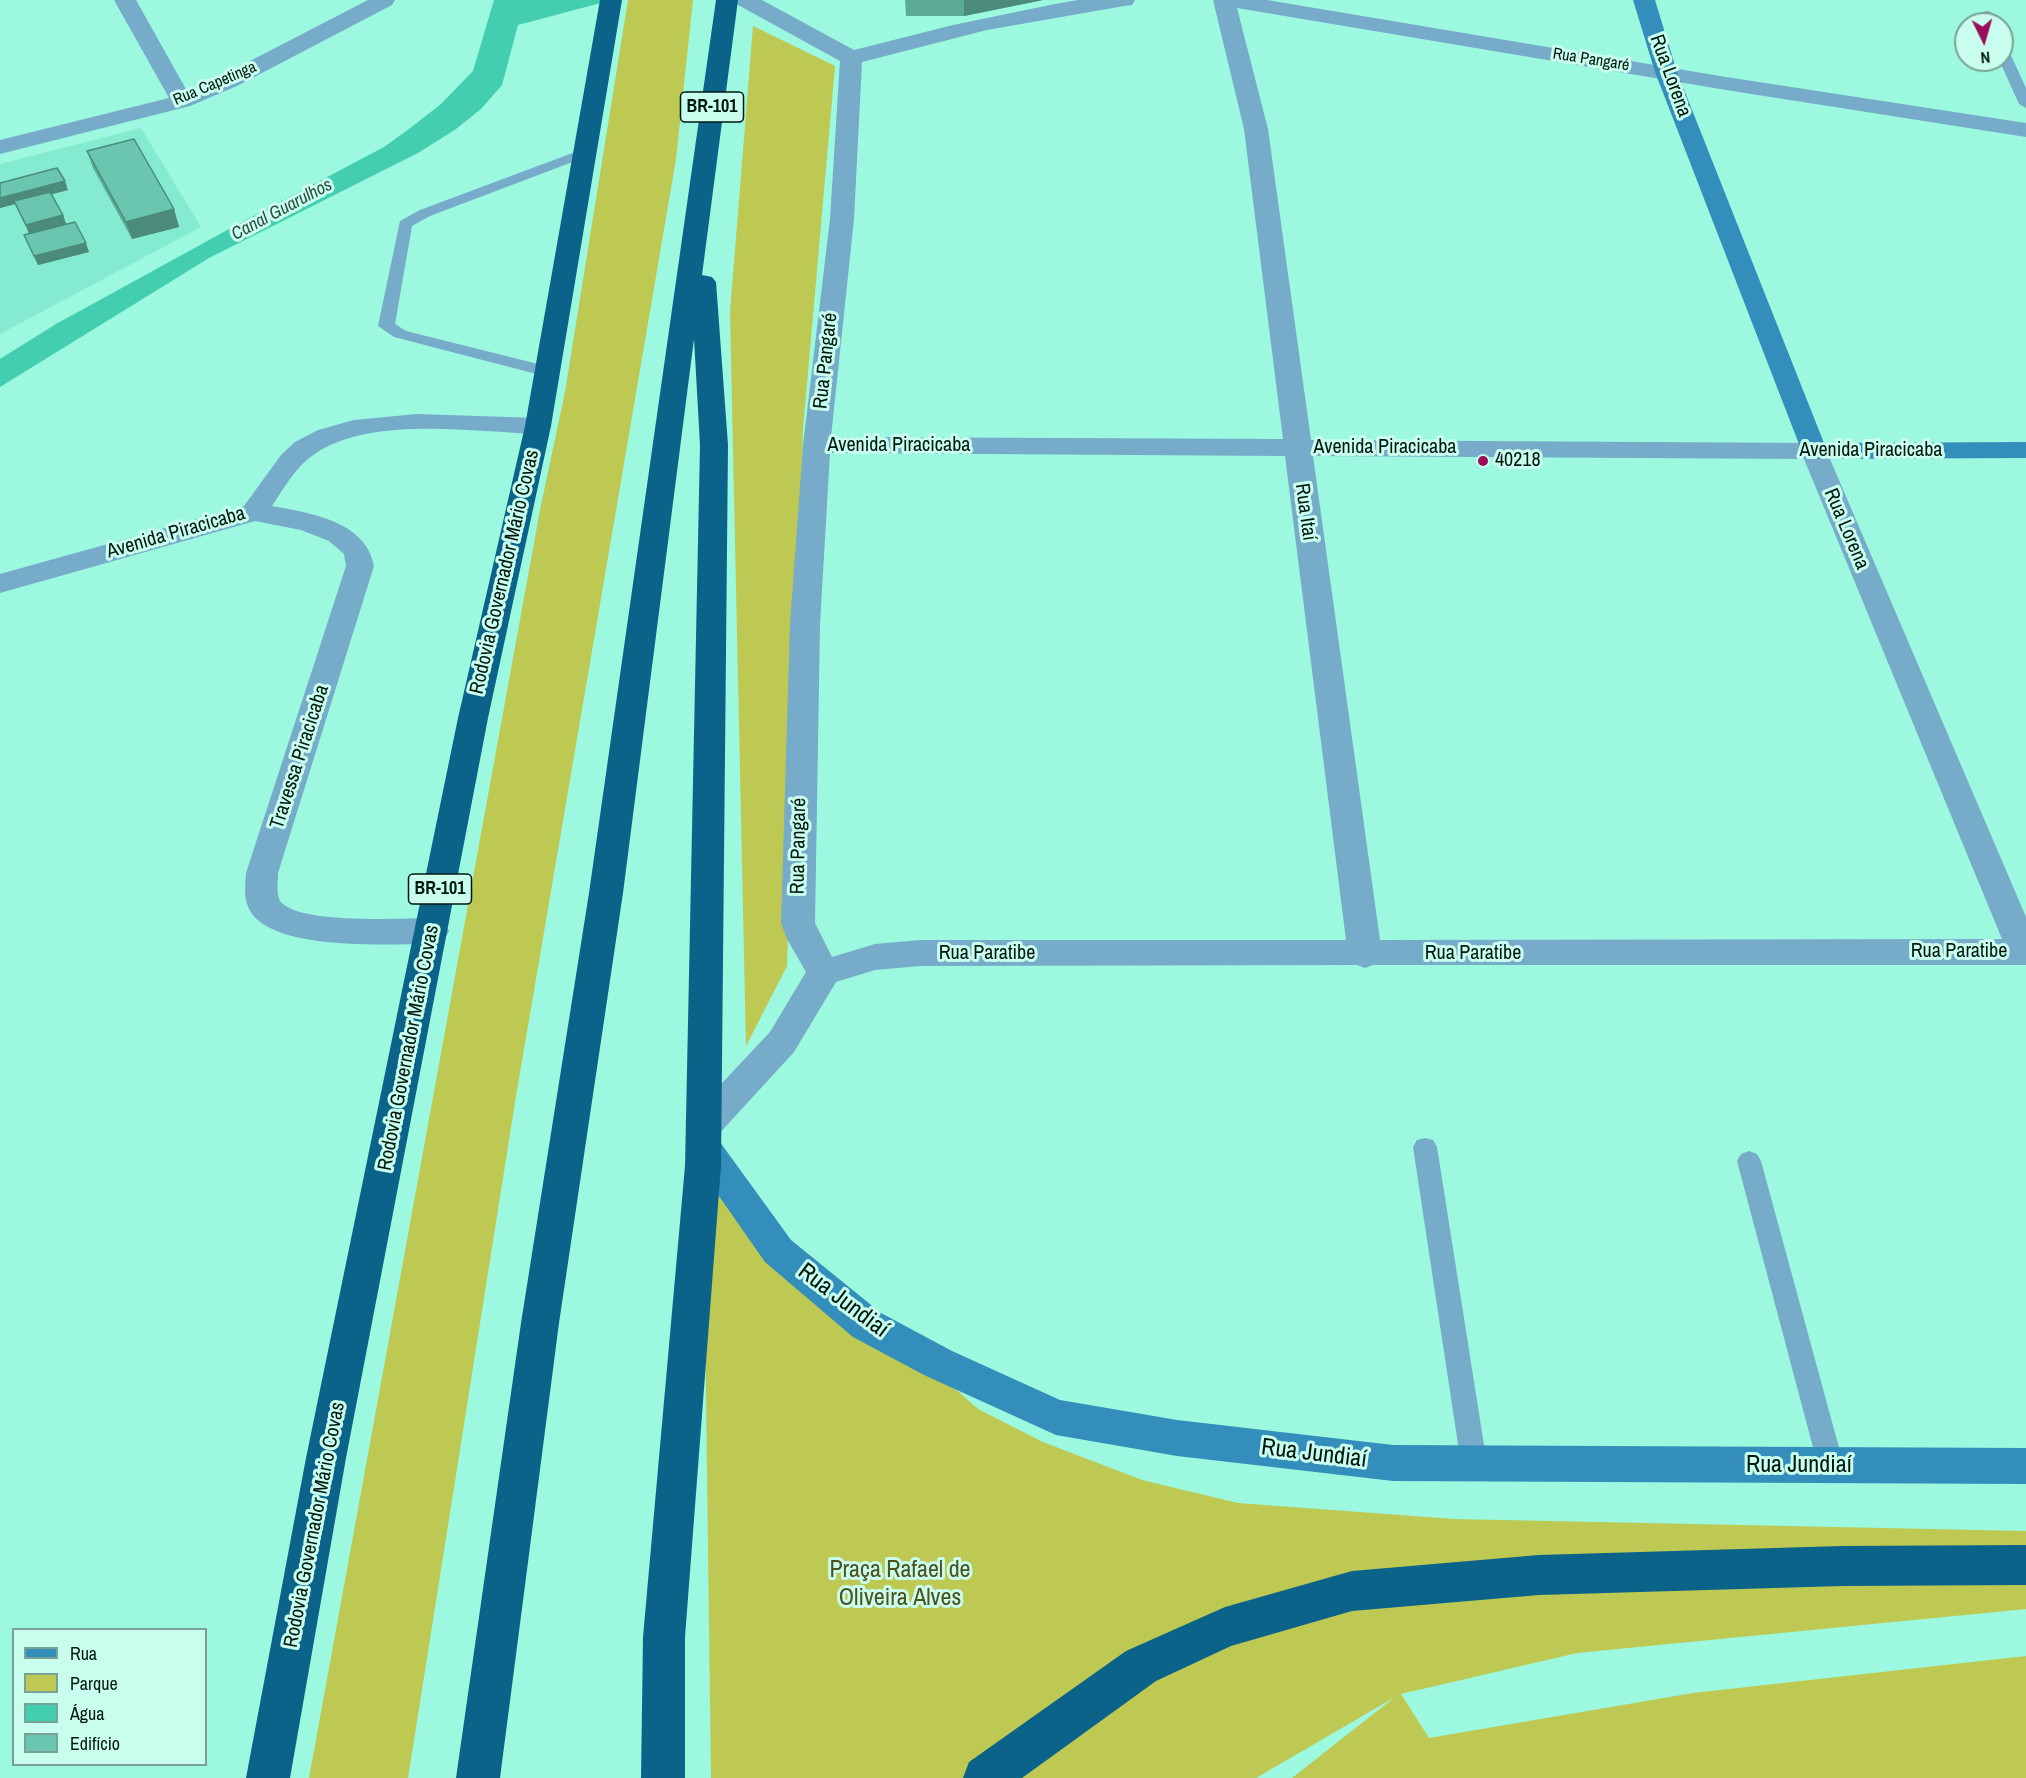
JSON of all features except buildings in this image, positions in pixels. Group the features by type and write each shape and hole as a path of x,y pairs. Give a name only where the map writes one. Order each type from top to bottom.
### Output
{"highway":[{"name":"Rodovia Governador Mário Covas","path":"268,1778 327,1458 473,718 538,426 611,0"},
{"name":"BR-101","path":"478,1778 540,1323 593,985 727,0"},
{"path":"663,1778 664,1637 704,1138 714,445 698,215"},
{"path":"985,1778 1141,1666 1225,1627 1352,1591 1539,1575 1842,1566 2026,1565"}],"street":[{"path":"125,0 182,100"},
{"name":"Rua Capetinga","path":"0,147 182,100 229,81 384,0"},
{"path":"746,0 851,58 957,29 1078,6 1124,0"},
{"name":"Rua Pangaré","path":"1226,0 1666,72 1790,96 2026,130"},
{"name":"Rua Itaí","path":"1226,0 1256,129 1365,955"},
{"name":"Rua Lorena","path":"1644,0 1666,72 1814,451 2025,952"},
{"name":"Rua Pangaré","path":"824,972 804,939 798,923 805,624 817,445 842,219 851,58"},
{"name":"Avenida Piracicaba","path":"0,584 254,512 274,482 304,448 331,434 371,426 417,423 538,426"},
{"name":"Avenida Piracicaba","path":"817,445 1814,451 2026,450"},
{"name":"Travessa Piracicaba","path":"254,512 314,523 346,541 358,552 360,566 262,873 263,903 272,914 287,923 320,929 432,931"},
{"name":"Rua Paratibe","path":"824,972 875,957 920,953 1365,955 2025,952"},
{"path":"704,1138 782,1042 824,972"},
{"name":"Rua Jundiaí","path":"704,1138 778,1251 867,1325 938,1363 1056,1416 1177,1438 1393,1463 2026,1466"}],"lane":[{"path":"2012,72 2026,104"},
{"path":"548,372 400,334 386,326 405,224 425,213 586,152"},
{"path":"1425,1147 1474,1464"},
{"path":"1749,1161 1831,1466"}],"shaded area":[{"path":"141,128 201,227 0,334 0,164"}],"green space":[{"path":"628,0 693,0 676,159 516,1096 408,1778 309,1778 540,510 565,392"},
{"path":"753,26 835,66 803,429 787,966 746,1046 730,312"},
{"name":"Praça Rafael de Oliveira Alves","path":"703,1166 978,1409 1043,1442 1142,1480 1238,1503 1454,1519 2026,1531 2026,1609 1577,1653 1401,1694 1429,1738 1693,1693 2026,1656 2026,1778 1292,1778 1395,1697 1256,1778 711,1778"}],"water":[{"name":"Canal Guarulhos","path":"494,0 612,0 518,25 502,85 481,109 456,129 418,153 209,258 0,387 0,359 56,324 384,147 441,104 473,71"}],"place":[{"name":"40218","path":"1483,461"}]}
